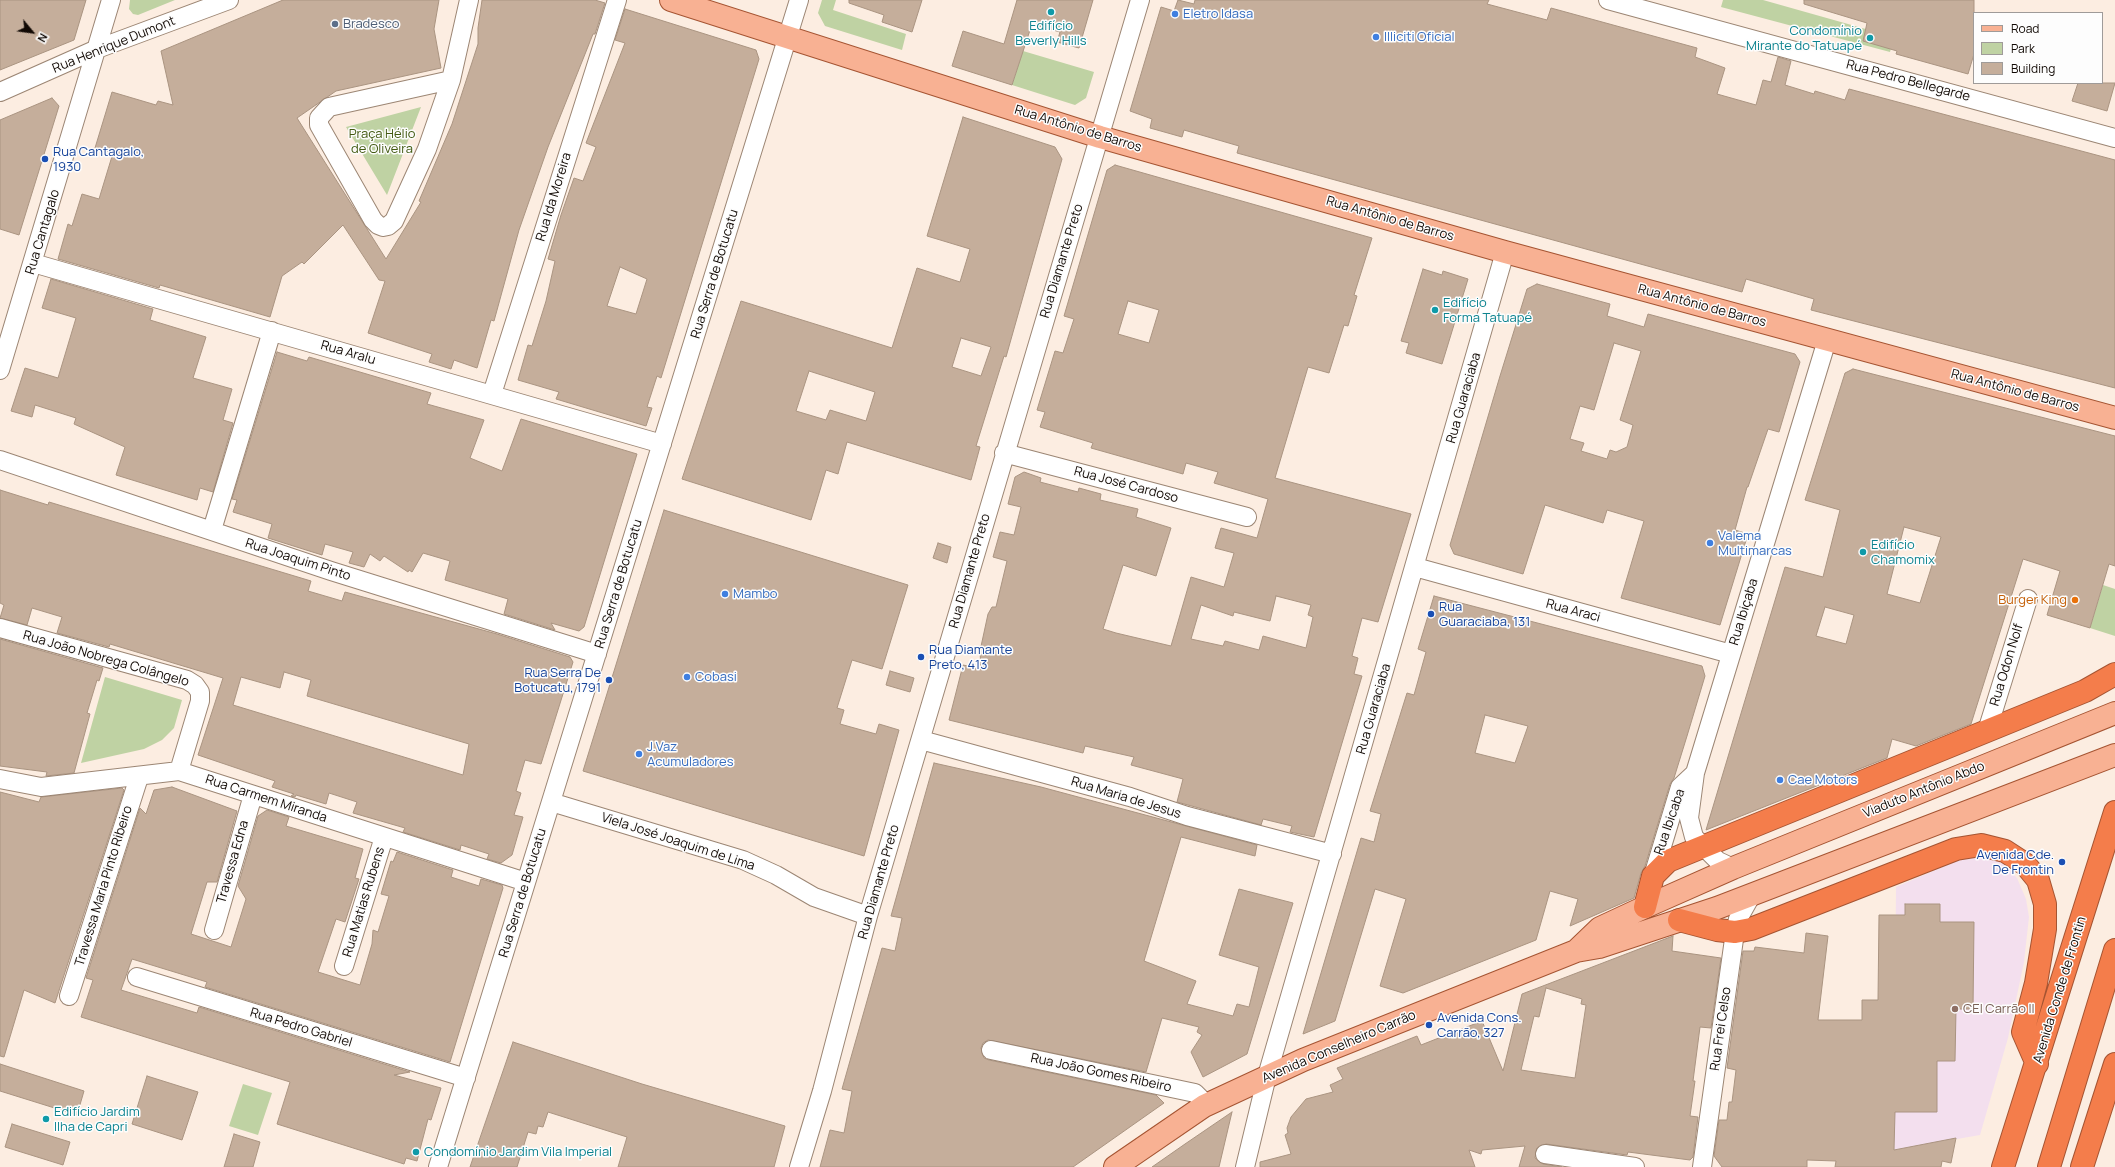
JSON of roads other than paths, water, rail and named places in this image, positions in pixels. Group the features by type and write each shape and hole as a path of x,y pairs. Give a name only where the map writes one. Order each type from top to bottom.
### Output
{"highway":[{"path":"1645,907 1652,876 1668,861 2085,691 2115,674"},
{"name":"Avenida Conde de Frontin","path":"2003,1167 2037,1064 2115,812"},
{"path":"1679,920 1717,930 1735,932 1764,926 1956,849 1981,845 2005,851 2025,864 2038,880 2045,904 2045,929 2038,975 2023,1032 2037,1064"},
{"path":"2049,1167 2115,950"},
{"path":"2082,1167 2115,1064"}],"main road":[{"name":"Rua Antônio de Barros","path":"671,0 1100,137 1505,252 2115,418"},
{"name":"Viaduto Antônio Abdo","path":"1733,868 2115,713"},
{"path":"1752,894 2115,756"},
{"name":"Avenida Conselheiro Carrão","path":"1576,951 1600,928 1733,868"},
{"name":"Avenida Conselheiro Carrão","path":"1115,1167 1206,1104 1303,1060 1576,951 1599,947 1752,894"}],"street":[{"name":"Rua Cantagalo","path":"0,370 34,263 111,0"},
{"name":"Rua Henrique Dumont","path":"0,92 97,50 229,0"},
{"path":"451,80 329,107 320,118 319,125 373,220 383,227 388,226 394,221 404,203 427,150 451,80 469,0"},
{"name":"Rua Ida Moreira","path":"492,394 617,0"},
{"name":"Rua Serra de Botucatu","path":"438,1167 799,0"},
{"name":"Rua Diamante Preto","path":"799,1167 824,1083 868,916 1004,453 1140,0"},
{"name":"Rua Pedro Bellegarde","path":"1608,0 2115,138"},
{"name":"Rua Guaraciaba","path":"1245,1167 1267,1076 1505,252"},
{"name":"Rua Aralu","path":"34,263 662,444"},
{"path":"212,530 272,331"},
{"name":"Rua Ibiçaba","path":"1733,868 1718,861 1694,837 1689,818 1695,773 1827,340"},
{"name":"Rua José Cardoso","path":"1004,453 1247,517"},
{"name":"Rua Joaquim Pinto","path":"0,460 212,530 330,571 597,654"},
{"name":"Rua Araci","path":"1415,567 1731,654"},
{"name":"Rua Odon Nolf","path":"1987,731 2028,599"},
{"name":"Rua João Nobrega Colângelo","path":"0,628 187,680 195,685 200,692 200,701 179,771"},
{"name":"Rua Maria de Jesus","path":"920,740 1130,797 1188,816 1332,854"},
{"name":"Rua Carmem Miranda","path":"0,778 41,787 139,777 179,771 526,882"},
{"name":"Rua Ibicaba","path":"1652,876 1680,787 1695,773"},
{"name":"Travessa Maria Pinto Ribeiro","path":"69,996 139,777"},
{"name":"Travessa Edna","path":"214,930 253,795"},
{"name":"Viela José Joaquim de Lima","path":"551,802 743,860 776,875 814,897 868,916"},
{"name":"Rua Matias Rubens","path":"344,966 384,837"},
{"name":"Rua Frei Celso","path":"1702,1167 1735,932 1738,919 1752,894"},
{"name":"Rua Pedro Gabriel","path":"137,977 466,1078"},
{"name":"Rua João Gomes Ribeiro","path":"991,1050 1195,1093 1206,1104"},
{"path":"1545,1154 1635,1167"}],"place":[{"name":"Edifício Beverly Hills","path":"1051,12"},
{"name":"Eletro Idasa","path":"1175,14"},
{"name":"Bradesco","path":"335,24"},
{"name":"Illiciti Oficial","path":"1376,37"},
{"name":"Condomínio Mirante do Tatuapé","path":"1870,38"},
{"name":"Rua Cantagalo, 1930","path":"45,159"},
{"name":"Edifício Forma Tatuapé","path":"1435,310"},
{"name":"Valema Multimarcas","path":"1710,543"},
{"name":"Edifício Chamomix","path":"1863,552"},
{"name":"Mambo","path":"725,594"},
{"name":"Burger King","path":"2075,600"},
{"name":"Rua Guaraciaba, 131","path":"1431,614"},
{"name":"Rua Diamante Preto, 413","path":"921,657"},
{"name":"Cobasi","path":"687,677"},
{"name":"Rua Serra De Botucatu, 1791","path":"609,680"},
{"name":"J.Vaz Acumuladores","path":"639,754"},
{"name":"Cae Motors","path":"1780,780"},
{"name":"Avenida Cde. De Frontin","path":"2062,862"},
{"name":"CEI Carrão II","path":"1955,1009"},
{"name":"Avenida Cons. Carrão, 327","path":"1429,1025"},
{"name":"Edifício Jardim Ilha de Capri","path":"46,1119"},
{"name":"Condomínio Jardim Vila Imperial","path":"416,1152"}],"park label":[{"name":"Praça Hélio de Oliveira","path":"382,142"}]}
